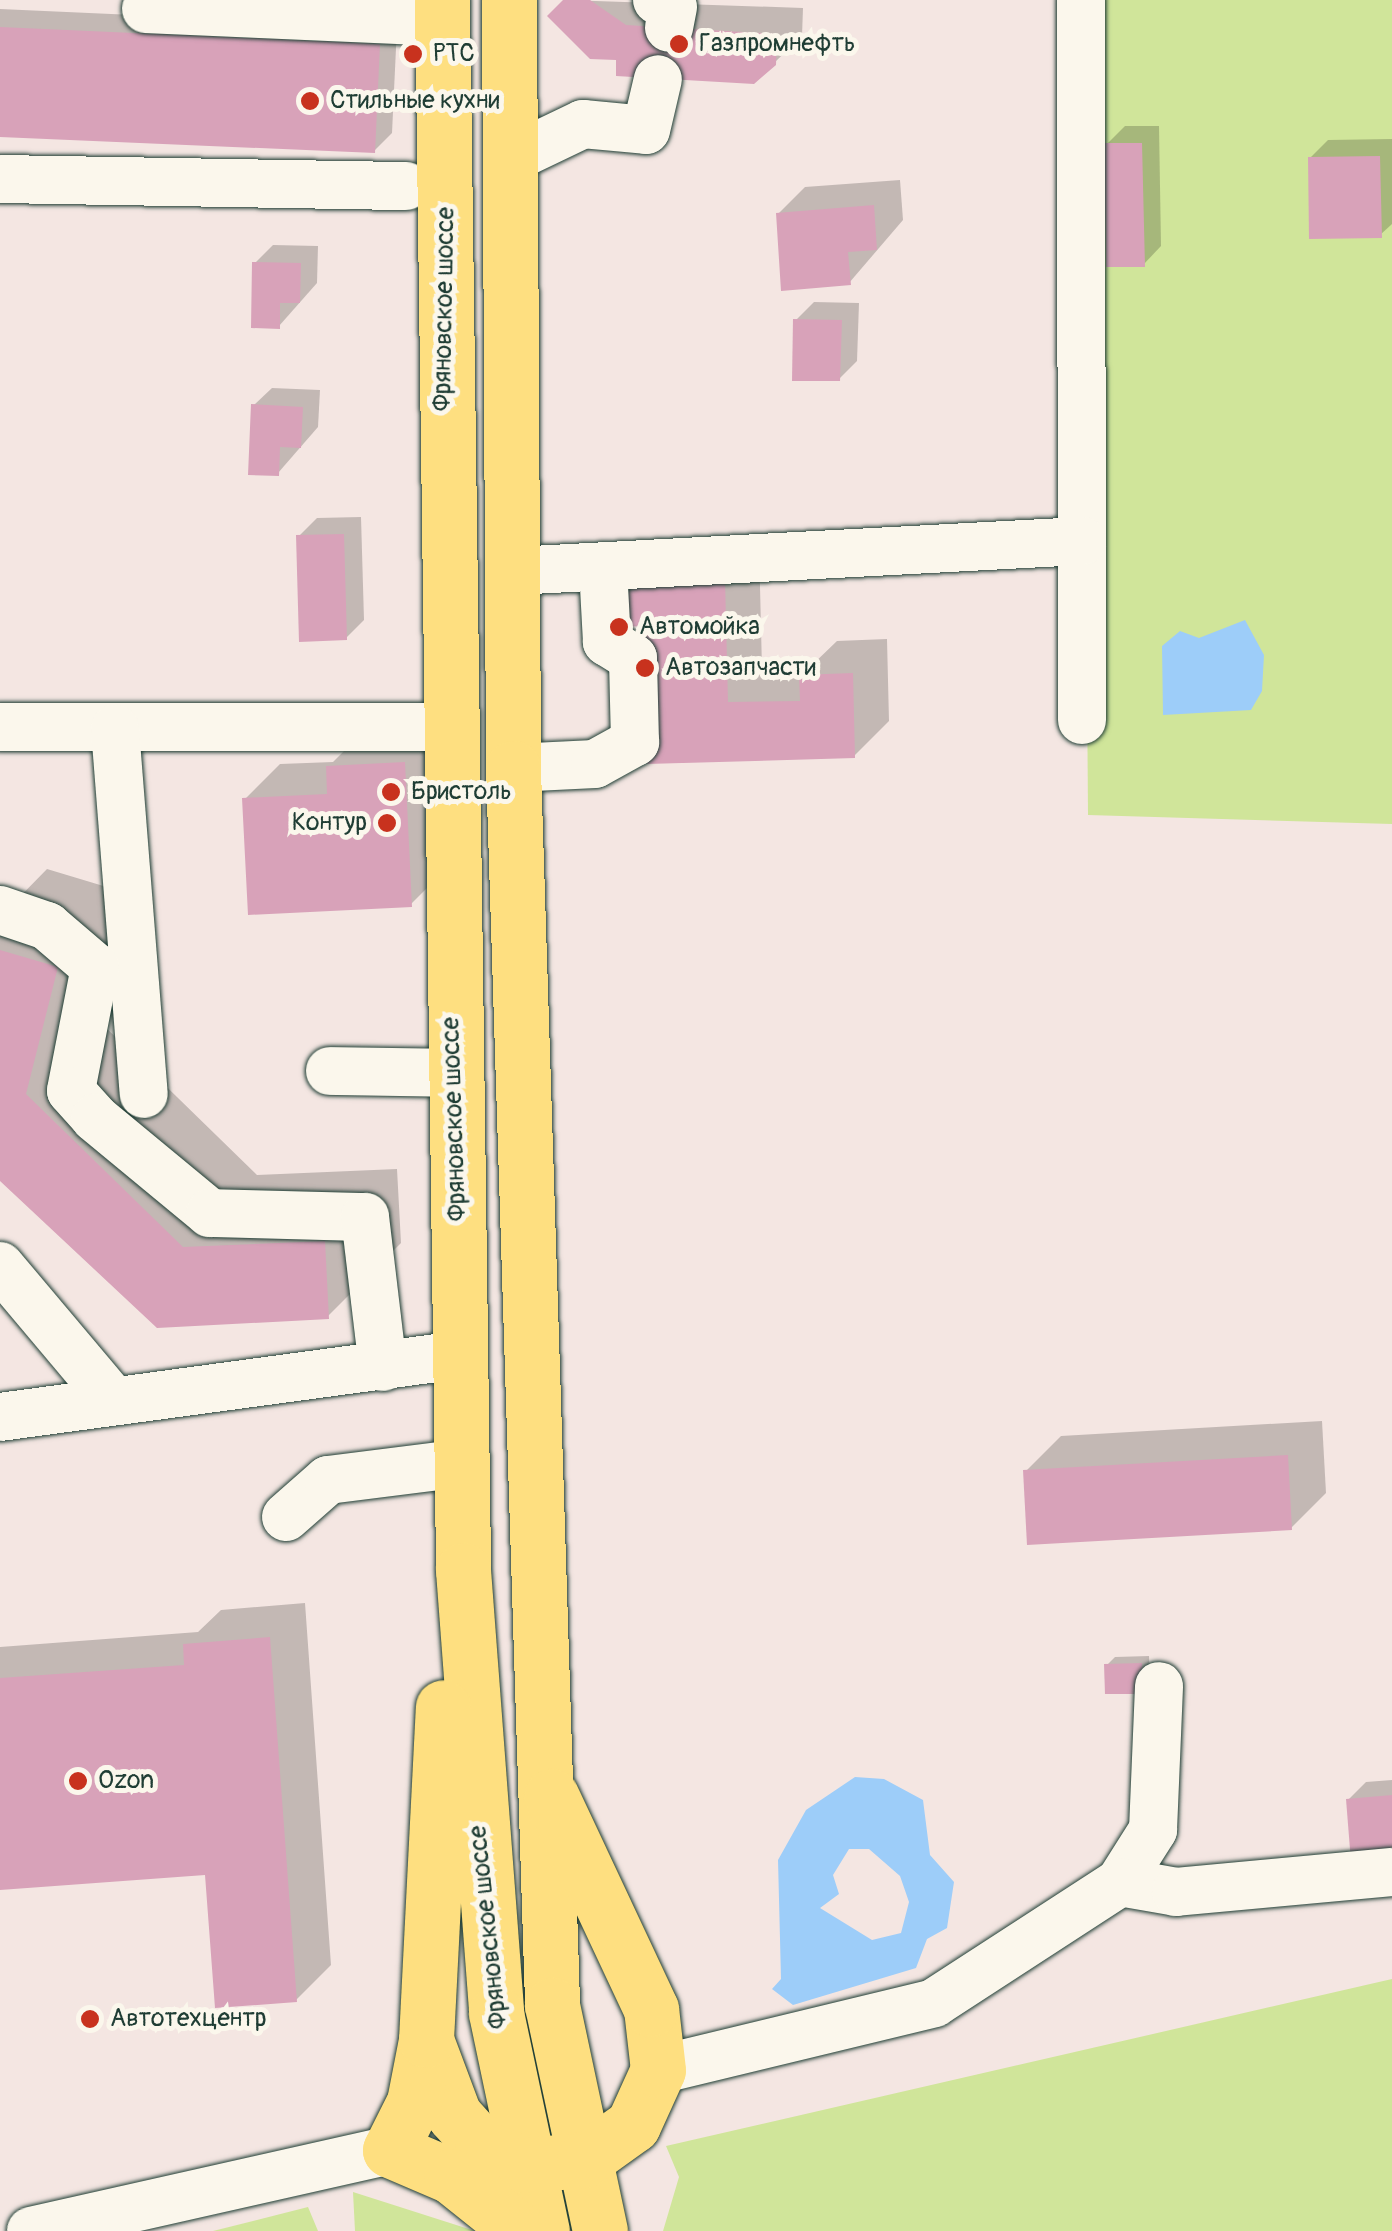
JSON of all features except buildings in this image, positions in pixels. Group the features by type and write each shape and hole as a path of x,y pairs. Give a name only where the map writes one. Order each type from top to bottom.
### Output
{"main road":[{"path":"509,0 513,768 552,2005 600,2231"},
{"name":"Фряновское шоссе","path":"442,11 445,727 463,1570 496,2013 524,2166 542,2231"},
{"path":"390,2150 414,2102 426,2040 440,1732 463,1570"},
{"path":"390,2150 524,2166 584,2160 633,2125 658,2070 637,1969 544,1781"},
{"path":"426,2040 454,2115 482,2146 524,2166"},
{"path":"390,2150 451,2176 520,2231"}],"street":[{"path":"1080,0 1082,720"},
{"path":"146,9 442,11"},
{"path":"510,159 584,124 646,130 658,79"},
{"path":"0,179 406,186"},
{"path":"513,571 1082,542"},
{"path":"513,768 595,764 635,742 633,658 607,642 603,569"},
{"path":"0,726 369,742 445,727"},
{"path":"115,730 144,1094"},
{"path":"0,910 47,926 95,968 71,1091 95,1118 210,1212 365,1216 383,1367"},
{"path":"330,1071 454,1072"},
{"path":"0,1266 113,1400"},
{"path":"0,1416 461,1355"},
{"path":"286,1516 328,1480 463,1463"},
{"path":"658,2070 934,2003 1120,1882 1153,1830 1159,1686"},
{"path":"1120,1882 1176,1892 1392,1872"},
{"path":"31,2231 390,2150"}],"green space":[{"path":"1082,0 1392,0 1392,824 1088,815"},
{"path":"1392,1979 1392,2231 663,2231 679,2177 666,2146"},
{"path":"353,2192 475,2231 355,2231"},
{"path":"308,2207 318,2231 213,2231"}],"water":[{"path":"1245,620 1264,655 1262,691 1251,710 1163,715 1162,646 1180,631 1199,638"},
{"path":"855,1777 884,1779 923,1800 930,1855 954,1882 947,1928 927,1939 916,1968 793,2005 772,1989 781,1979 778,1860 806,1810","holes":["849,1849 869,1849 900,1876 909,1902 901,1933 872,1940 820,1908 839,1894 833,1875"]}],"place":[{"name":"Газпромнефть","path":"679,44"},
{"name":"РТС","path":"413,54"},
{"name":"Стильные кухни","path":"310,101"},
{"name":"Автомойка","path":"619,627"},
{"name":"Автозапчасти","path":"645,668"},
{"name":"Бристоль","path":"391,792"},
{"name":"Контур","path":"387,823"},
{"name":"Ozon","path":"78,1781"},
{"name":"Автотехцентр","path":"90,2019"}]}
